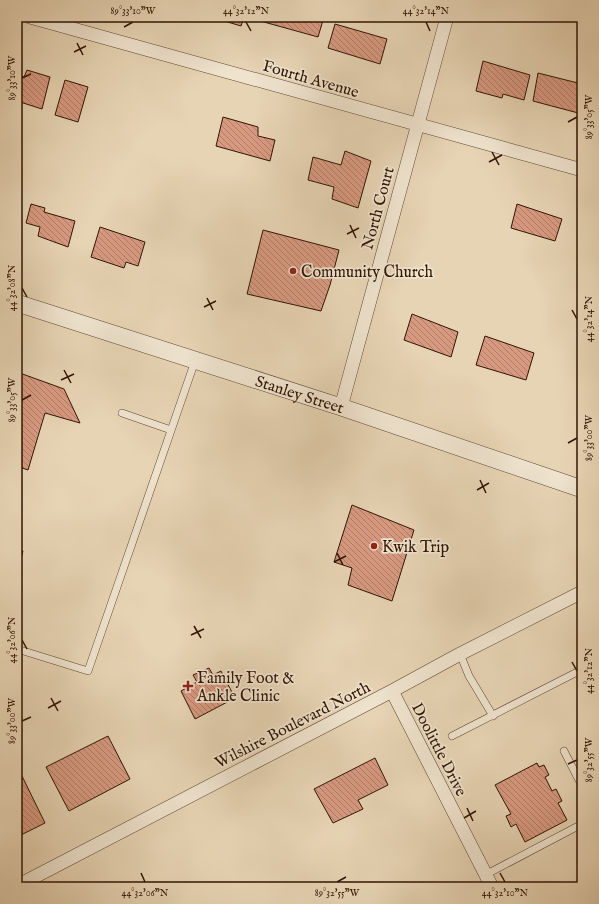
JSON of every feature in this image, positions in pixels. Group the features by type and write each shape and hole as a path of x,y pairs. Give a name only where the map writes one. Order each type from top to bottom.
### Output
{"street":[{"name":"Fourth Avenue","path":"30,17 582,170"},
{"name":"North Court","path":"341,408 447,17"},
{"name":"Stanley Street","path":"17,303 341,408 582,489"},
{"name":"Wilshire Boulevard North","path":"17,886 392,692 460,654 582,592"},
{"name":"Doolittle Drive","path":"392,692 492,887"}],"lane":[{"path":"17,649 88,671 195,361"},
{"path":"122,413 171,430"},
{"path":"460,654 469,676 493,716"},
{"path":"452,736 580,670"},
{"path":"564,751 582,786"},
{"path":"485,874 582,824"}],"building":[{"path":"211,17 244,17 241,26"},
{"path":"253,17 324,17 318,37 253,19"},
{"path":"335,24 387,39 380,64 328,48"},
{"path":"483,61 530,75 524,100 503,94 502,98 476,91"},
{"path":"27,70 50,77 42,109 17,101 17,75 24,77"},
{"path":"538,73 582,84 582,114 533,101"},
{"path":"65,80 88,87 78,122 55,115"},
{"path":"223,117 258,127 258,136 275,140 270,161 216,146"},
{"path":"345,151 371,161 358,208 332,199 334,187 308,180 313,157 341,165"},
{"path":"31,204 45,208 44,212 75,221 68,247 38,236 40,227 26,223"},
{"path":"517,204 562,219 555,241 511,228"},
{"path":"100,227 145,242 138,266 126,262 124,268 91,257"},
{"name":"Community Church","path":"263,230 339,250 330,285 321,311 247,294"},
{"path":"412,314 458,332 451,357 404,340"},
{"path":"485,336 534,353 526,380 476,365"},
{"path":"17,372 64,389 80,423 45,413 28,470 17,466"},
{"name":"Kwik Trip","path":"352,505 414,530 392,601 348,585 352,568 334,562"},
{"path":"17,549 23,551 17,573"},
{"path":"209,668 213,675 221,671 235,698 195,719 181,691 197,682 193,675"},
{"path":"108,736 130,779 69,811 46,767"},
{"path":"375,758 388,785 358,800 363,809 333,823 314,789"},
{"path":"537,763 539,767 544,765 549,775 545,777 552,791 556,789 562,801 558,803 567,820 525,842 516,824 511,827 506,816 511,814 495,785"},
{"path":"22,776 45,823 17,837 17,779"}],"place":[{"name":"Community Church","path":"293,271"},
{"name":"Kwik Trip","path":"374,546"},
{"name":"Family Foot & Ankle Clinic","path":"188,686"}]}
